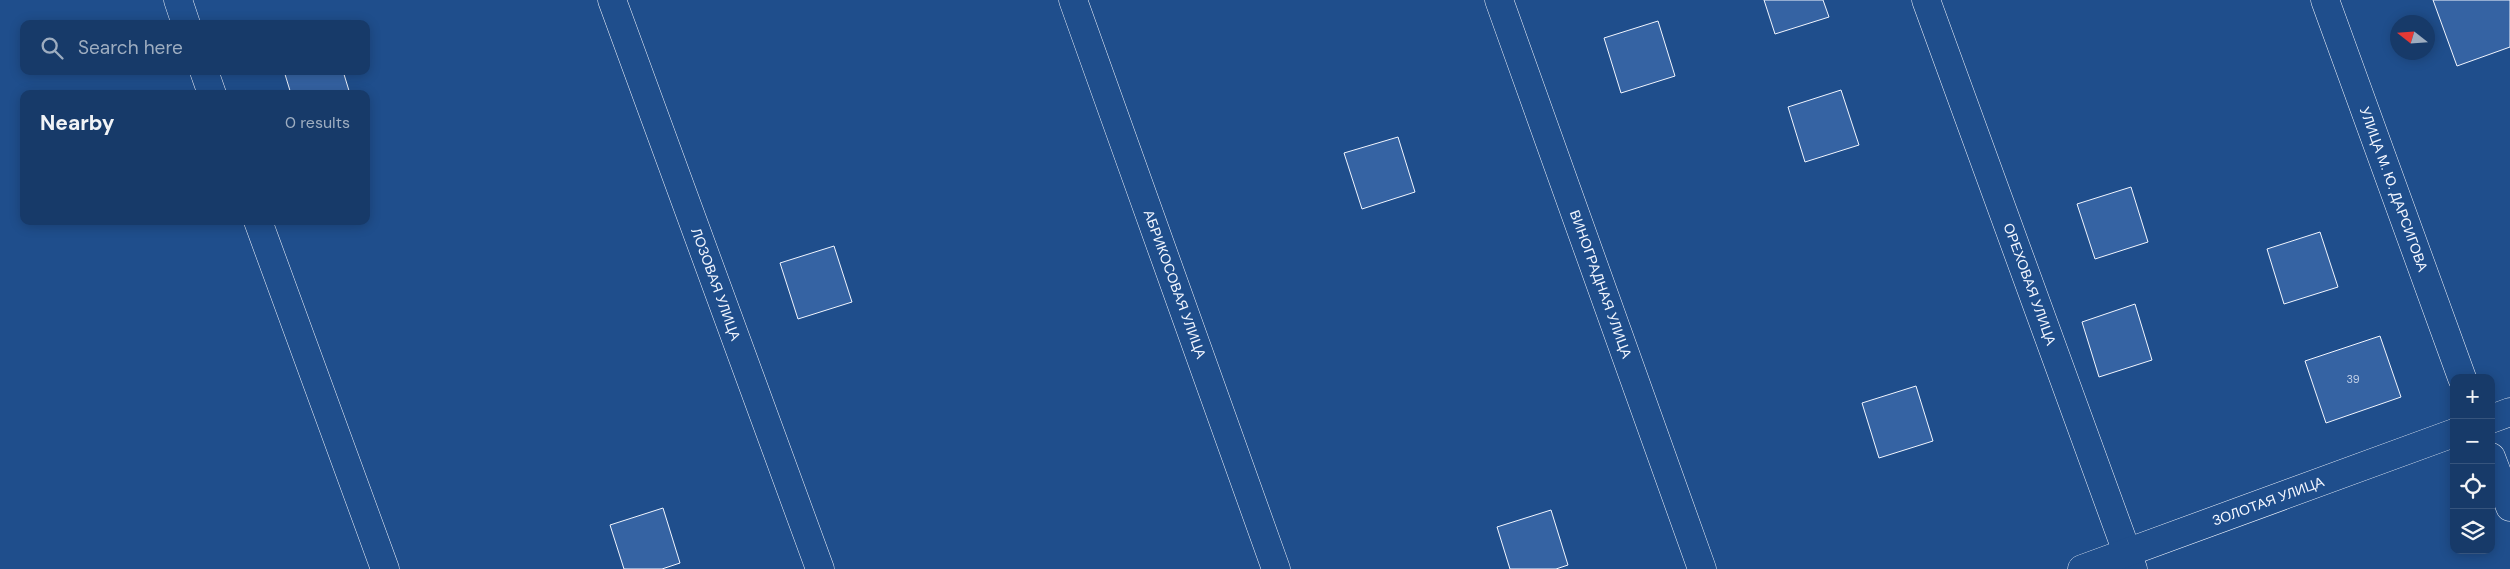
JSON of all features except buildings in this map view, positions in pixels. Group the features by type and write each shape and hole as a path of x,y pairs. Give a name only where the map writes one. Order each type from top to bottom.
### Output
{"street":[{"path":"178,0 185,20"},
{"name":"ЛОЗОВАЯ УЛИЦА","path":"612,0 820,569"},
{"name":"АБРИКОСОВАЯ УЛИЦА","path":"1073,0 1276,569"},
{"name":"ВИНОГРАДНАЯ УЛИЦА","path":"1499,0 1702,569"},
{"name":"ОРЕХОВАЯ УЛИЦА","path":"1926,0 2130,561"},
{"name":"УЛИЦА М. Ю. ДАРСИГОВА","path":"2325,0 2461,374"},
{"path":"205,75 211,90"},
{"path":"259,225 385,569"},
{"path":"2495,418 2510,412"},
{"name":"ЗОЛОТАЯ УЛИЦА","path":"2082,569 2130,561 2450,435"},
{"path":"2494,464 2510,507"}]}
